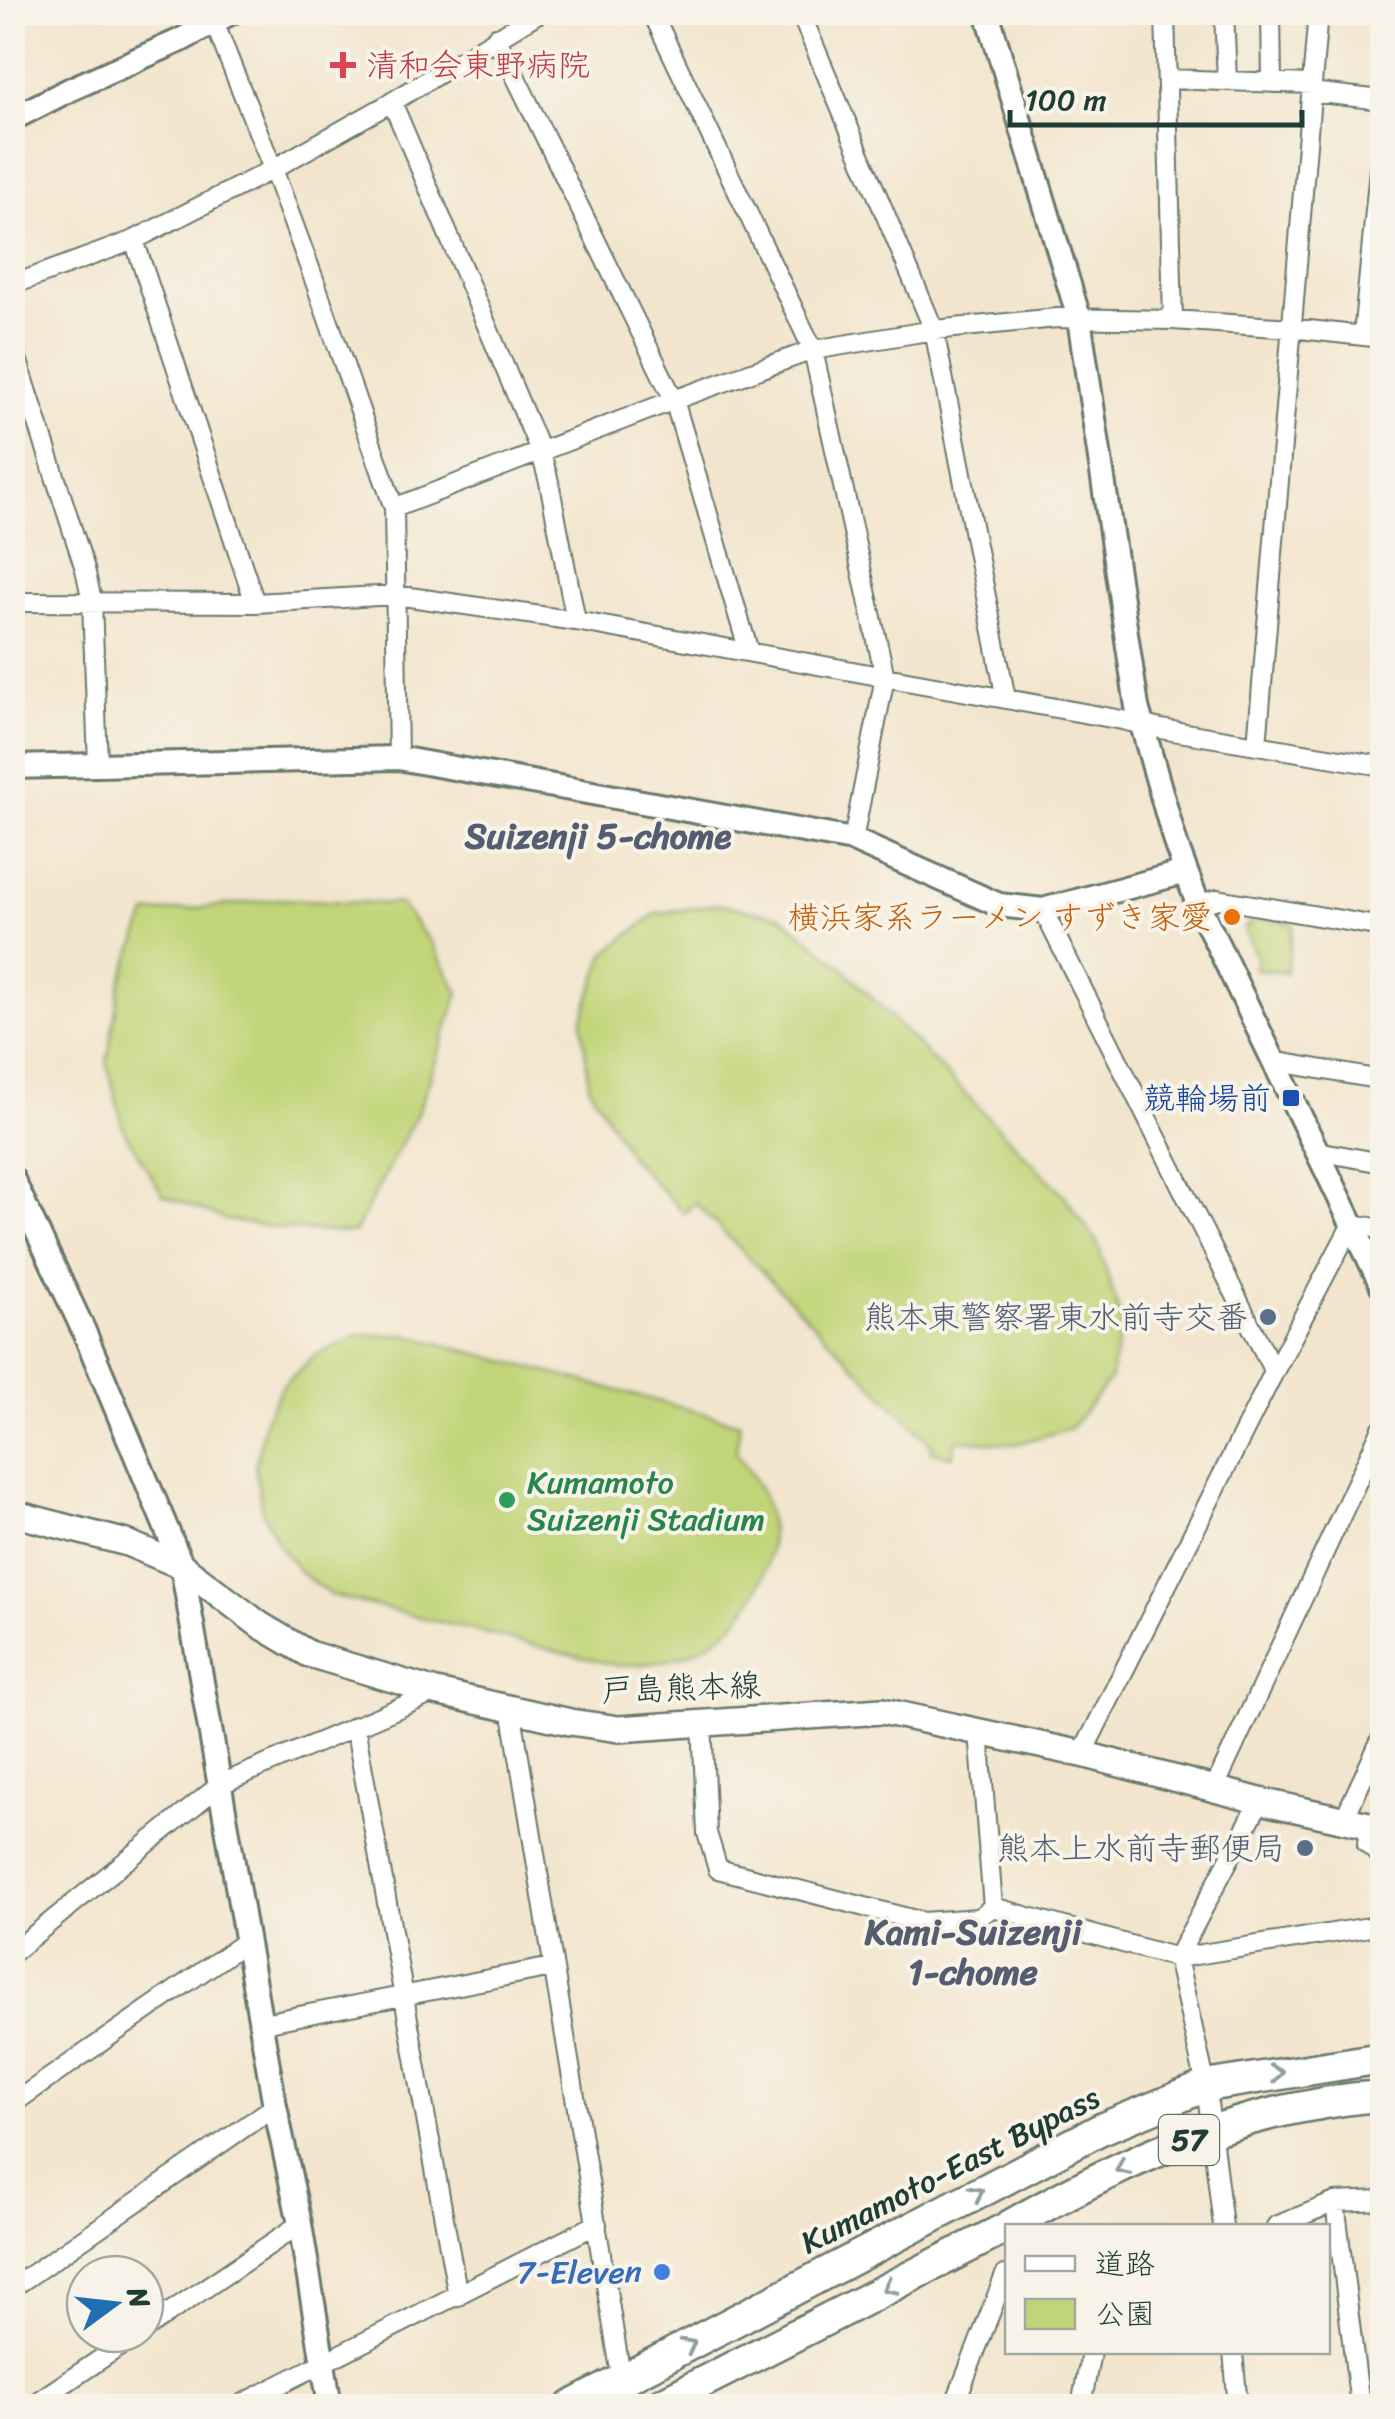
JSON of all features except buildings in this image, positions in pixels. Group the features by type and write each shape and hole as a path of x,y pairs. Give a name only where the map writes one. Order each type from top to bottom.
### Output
{"highway":[{"name":"Kumamoto-East Bypass","path":"572,2406 624,2393 1101,2128 1206,2086 1382,2058"},
{"name":"57","path":"1031,2224 1062,2196 1212,2130 1268,2112 1361,2096 1382,2097"},
{"name":"57","path":"656,2406 786,2338 1001,2251"}],"main road":[{"name":"戸島熊本線","path":"12,1514 127,1543 182,1566 260,1625 309,1654 436,1692 570,1722 619,1728 882,1711 1082,1754 1260,1801 1376,1826"}],"street":[{"path":"12,285 134,240 392,102 540,12"},
{"path":"652,12 813,350 885,677 853,840"},
{"path":"800,12 934,330 1006,698"},
{"path":"986,12 1079,318 1141,724 1185,872 1382,1286"},
{"path":"1165,12 1173,320"},
{"path":"1224,12 1227,82"},
{"path":"1270,12 1272,83"},
{"path":"1257,745 1318,12"},
{"path":"12,119 219,16 394,508 398,758"},
{"path":"496,38 674,400 749,652"},
{"path":"1167,80 1272,83 1382,100"},
{"path":"392,102 540,453 550,482 576,621"},
{"path":"1362,336 1382,138"},
{"path":"134,240 255,603"},
{"path":"394,508 813,350 934,330 1079,318 1173,320 1382,338"},
{"path":"12,344 92,601 98,764"},
{"path":"12,602 255,603 396,594 576,621 1382,766"},
{"path":"12,767 398,758 853,840 999,905 1044,910 1185,872"},
{"path":"1198,904 1218,899 1382,926"},
{"path":"1044,910 1274,1372"},
{"path":"1273,1061 1382,1080"},
{"path":"1317,1151 1382,1163"},
{"path":"12,1178 82,1329 182,1566 330,2406"},
{"path":"1082,1754 1352,1224"},
{"path":"1352,1224 1382,1229"},
{"path":"1214,1789 1382,1428"},
{"path":"12,1953 221,1784 436,1692"},
{"path":"511,1708 624,2393"},
{"path":"702,1722 707,1833 718,1869 923,1922 978,1918 993,1908 1177,1958 1382,1925"},
{"path":"355,1726 458,2296"},
{"path":"978,1732 993,1908"},
{"path":"1344,1819 1382,1737"},
{"path":"1222,2224 1206,2086 1177,1958 1260,1801"},
{"path":"1376,1826 1367,1844 1382,1858"},
{"path":"12,2104 248,1940"},
{"path":"262,2024 552,1967"},
{"path":"12,2288 276,2106"},
{"path":"1281,2224 1335,2202 1382,2200"},
{"path":"1335,2202 1360,2406"},
{"path":"165,2315 300,2224"},
{"path":"238,2406 596,2224"},
{"path":"954,2406 1001,2251"},
{"path":"31,2406 108,2354"},
{"path":"1081,2406 1091,2354"},
{"path":"1233,2354 1238,2406"}],"green space":[{"path":"280,899 400,904 432,944 459,993 419,1110 354,1233 293,1230 226,1220 163,1195 124,1131 107,1062 120,984 147,914"},
{"path":"718,904 781,916 839,964 1065,1196 1098,1244 1122,1323 1110,1379 1071,1428 1016,1444 956,1440 952,1457 930,1451 933,1446 695,1203 684,1213 631,1158 589,1086 582,1020 605,954 655,914"},
{"path":"1256,917 1294,924 1286,973 1255,969 1257,959 1244,929"},
{"path":"358,1335 407,1335 740,1423 736,1452 763,1496 770,1533 764,1573 745,1609 717,1638 690,1653 618,1666 330,1595 300,1572 278,1544 262,1510 255,1467 265,1419 282,1386 314,1356"}],"place":[{"name":"清和会東野病院","path":"343,65"},
{"name":"横浜家系ラーメン すずき家愛","path":"1232,917"},
{"name":"競輪場前","path":"1291,1098"},
{"name":"熊本東警察署東水前寺交番","path":"1268,1317"},
{"name":"Kumamoto Suizenji Stadium","path":"507,1500"},
{"name":"熊本上水前寺郵便局","path":"1305,1848"},
{"name":"7-Eleven","path":"662,2272"}],"district":[{"name":"Suizenji 5-chome","path":"598,836"},
{"name":"Kami-Suizenji 1-chome","path":"973,1952"}]}
